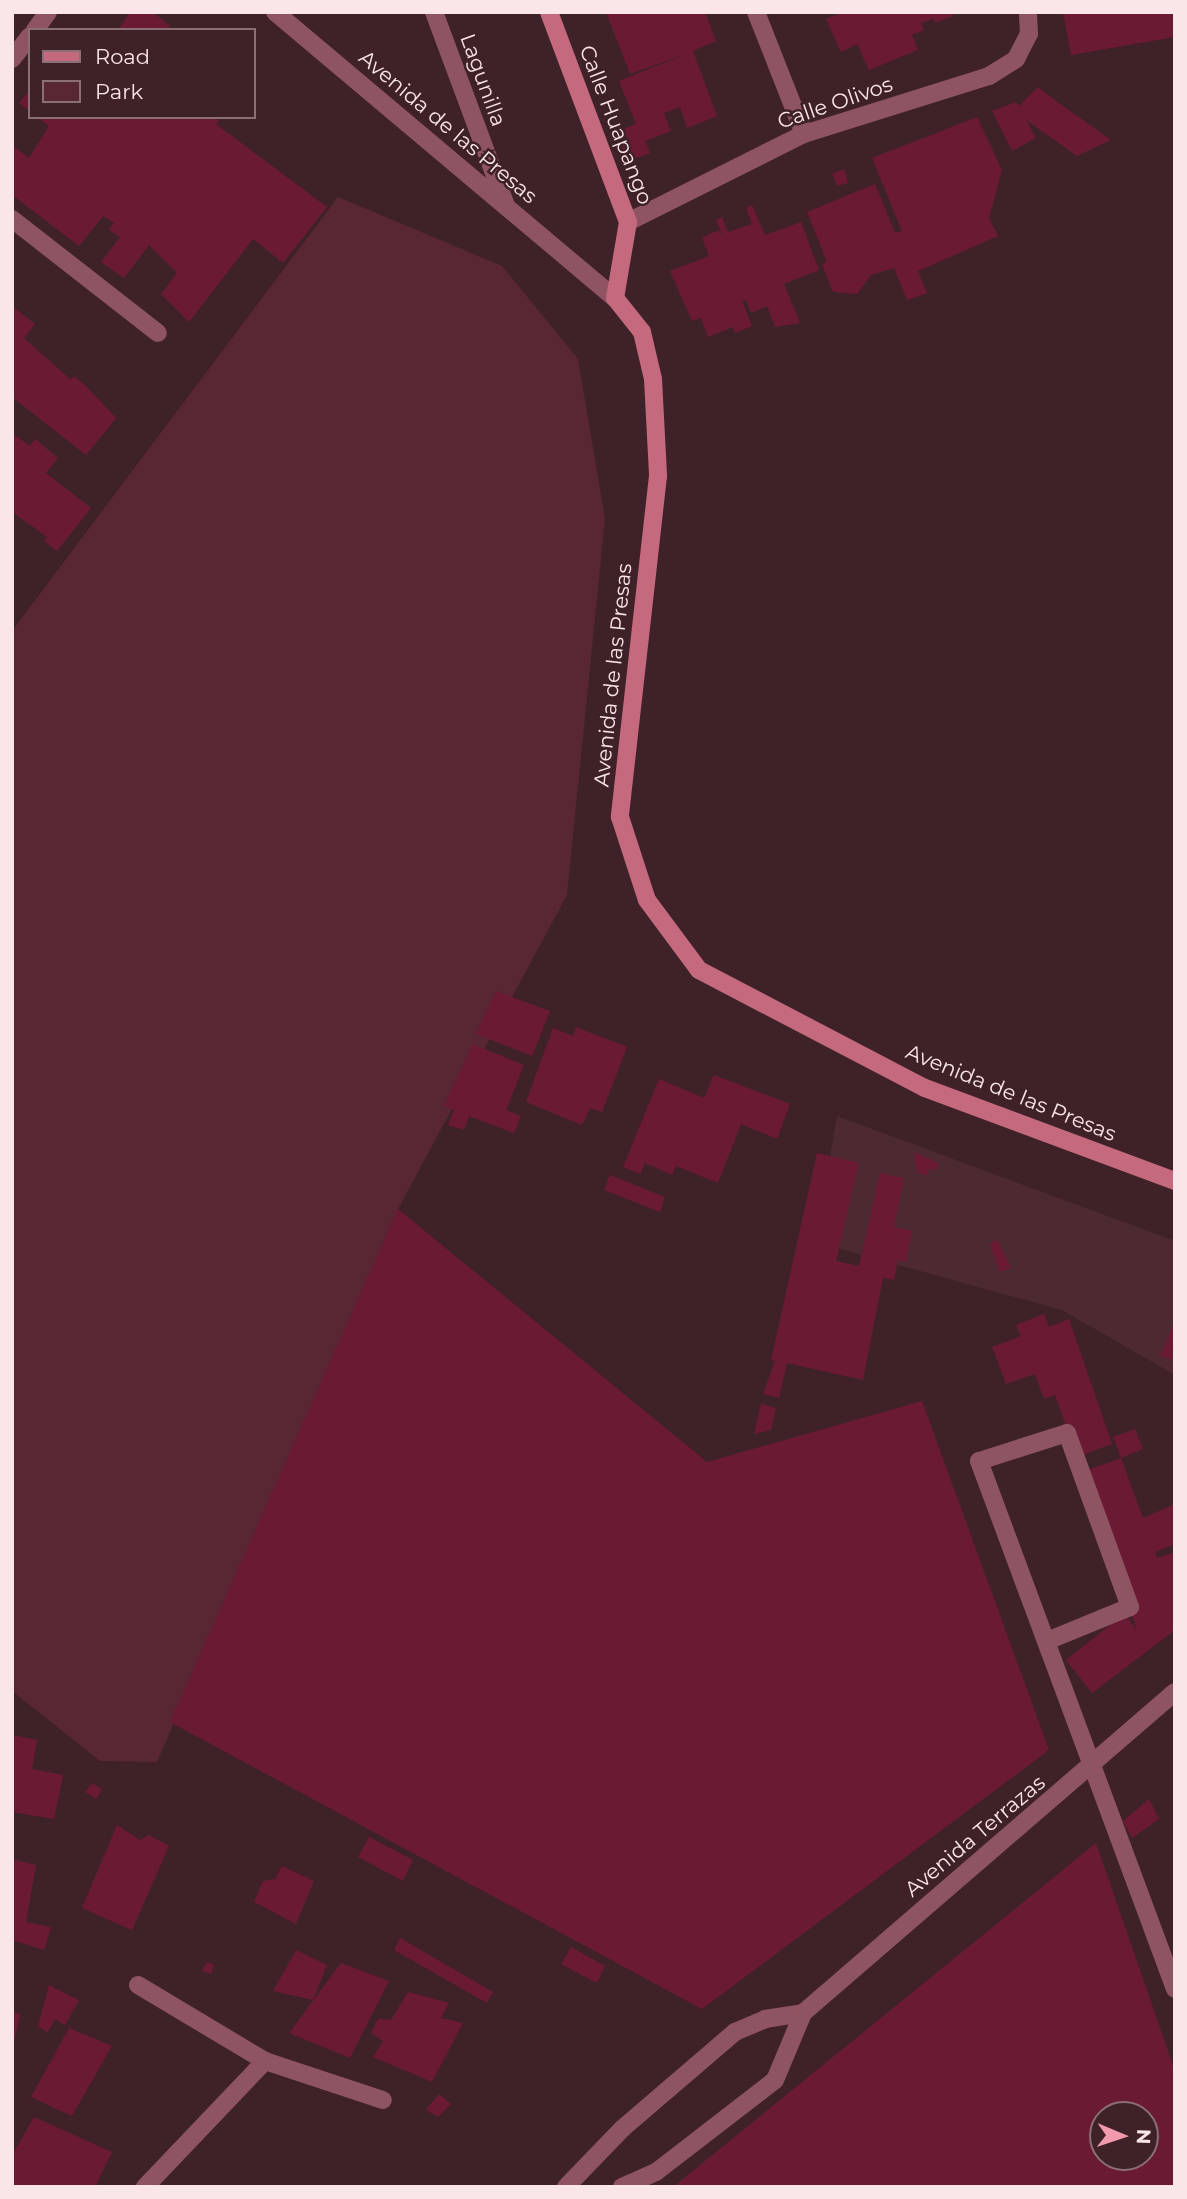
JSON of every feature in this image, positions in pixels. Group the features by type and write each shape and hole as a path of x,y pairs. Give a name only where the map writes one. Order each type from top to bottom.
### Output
{"main road":[{"name":"Calle Huapango","path":"549,12 628,222 615,298"},
{"name":"Avenida de las Presas","path":"615,298 642,332 653,379 658,476 620,817 647,900 699,970 925,1088 1175,1181"}],"street":[{"path":"36,28 48,12"},
{"name":"Avenida de las Presas","path":"275,12 505,202 615,298"},
{"name":"Lagunilla","path":"434,12 505,202"},
{"path":"756,12 804,134"},
{"name":"Calle Olivos","path":"628,222 804,134 989,76 1016,59 1029,34 1028,12"},
{"path":"12,59 28,39"},
{"path":"12,219 159,333"},
{"path":"1047,1641 1130,1607 1068,1433 979,1461 1093,1766 1112,1829 1175,1989"},
{"name":"Avenida Terrazas","path":"622,2187 656,2172 775,2080 803,2013 1093,1766 1175,1692"},
{"path":"138,1985 265,2061 383,2100"},
{"path":"566,2187 623,2128 736,2032 765,2018 803,2013"},
{"path":"145,2187 265,2061"}],"shaded area":[{"path":"837,1116 1175,1241 1175,1375 1062,1310 815,1242"}],"green space":[{"path":"338,197 502,266 578,359 605,519 567,895 398,1209 157,1762 100,1761 12,1691 12,631"}],"building":[{"path":"130,12 153,12 170,26 168,28 119,28"},
{"path":"606,12 705,12 716,41 693,51 717,116 687,128 680,107 664,113 671,131 645,141 650,153 628,161 616,132 636,124 619,81 686,54 630,74"},
{"path":"843,12 952,12 953,16 935,23 933,19 921,23 924,30 912,35 918,50 869,70 857,44 841,52 826,19"},
{"path":"1063,12 1175,12 1175,37 1071,55"},
{"path":"1038,87 1111,140 1077,156 1026,120 1036,138 1012,151 992,111 1016,102 1019,106"},
{"path":"28,92 28,110 19,103"},
{"path":"977,117 1002,170 989,218 998,236 918,271 927,293 907,300 894,268 871,275 857,294 833,292 822,264 827,262 807,212 875,184 895,233 902,231 872,158"},
{"path":"40,119 216,119 219,121 216,124 327,207 283,263 253,239 189,322 161,294 177,273 149,245 124,278 101,262 120,237 109,230 114,223 110,220 103,216 79,246 12,195 12,145 29,158 49,126"},
{"path":"844,169 848,183 837,186 832,174"},
{"path":"752,205 765,235 801,222 819,270 784,284 800,323 775,327 767,306 751,313 746,300 742,301 752,326 735,333 733,327 708,337 701,318 692,321 670,271 709,256 702,238 718,230 722,235 716,220 722,217 728,232 752,224 746,208"},
{"path":"12,306 35,324 24,338 71,380 74,376 87,387 116,418 86,455 12,397"},
{"path":"12,433 30,446 35,439 58,458 46,473 91,508 57,551 44,541 47,537 12,512"},
{"path":"496,991 550,1011 532,1056 476,1034"},
{"path":"576,1027 627,1047 602,1112 590,1108 582,1125 526,1102 553,1028 573,1036"},
{"path":"473,1044 524,1065 506,1110 521,1116 514,1133 469,1116 464,1130 448,1125 454,1110 444,1106"},
{"path":"714,1075 790,1104 777,1139 741,1124 718,1183 676,1166 672,1175 645,1163 640,1174 623,1167 659,1079 704,1098"},
{"path":"914,1152 938,1163 937,1170 929,1169 928,1175 917,1173"},
{"path":"817,1153 859,1163 836,1261 859,1266 880,1173 904,1178 894,1227 912,1231 906,1262 898,1260 894,1280 883,1278 863,1380 787,1363 779,1398 763,1394 775,1361 771,1360"},
{"path":"610,1175 665,1197 660,1212 604,1190"},
{"path":"398,1209 707,1462 922,1401 1049,1750 702,2009 170,1722"},
{"path":"998,1240 1011,1268 999,1272 990,1243"},
{"path":"1044,1314 1049,1327 1069,1319 1112,1444 1077,1457 1055,1395 1044,1399 1035,1374 1006,1384 992,1347 1021,1336 1016,1325"},
{"path":"1175,1320 1175,1361 1160,1356"},
{"path":"761,1404 776,1408 771,1430 754,1434"},
{"path":"1135,1429 1143,1449 1121,1458 1113,1437"},
{"path":"1121,1458 1143,1518 1175,1504 1175,1544 1155,1552 1157,1558 1175,1552 1175,1630 1092,1693 1066,1660 1124,1614 1137,1630 1082,1472"},
{"path":"12,1735 37,1740 32,1769 63,1775 54,1819 12,1812"},
{"path":"92,1783 102,1789 96,1799 85,1792"},
{"path":"1149,1799 1159,1819 1132,1838 1123,1821"},
{"path":"117,1825 140,1840 149,1835 169,1846 132,1930 82,1908"},
{"path":"369,1837 413,1860 403,1881 358,1857"},
{"path":"1096,1843 1175,2071 1175,2187 673,2187"},
{"path":"12,1859 36,1865 26,1922 51,1927 44,1950 15,1941 12,1950"},
{"path":"282,1866 314,1881 296,1924 254,1902 263,1881 275,1879"},
{"path":"400,1938 493,1992 487,2003 394,1950"},
{"path":"571,1947 605,1966 597,1983 561,1964"},
{"path":"296,1950 327,1965 313,2000 273,1991"},
{"path":"207,1962 214,1965 211,1974 202,1971"},
{"path":"341,1963 389,1981 350,2058 289,2033"},
{"path":"49,1985 79,2000 65,2025 55,2019 48,2032 38,2027"},
{"path":"408,1992 449,2003 441,2018 463,2023 432,2082 373,2057 383,2041 371,2033 378,2019 391,2020"},
{"path":"12,2012 20,2014 13,2047 12,2047"},
{"path":"69,2028 112,2046 72,2116 31,2097"},
{"path":"439,2094 451,2104 438,2117 426,2110"},
{"path":"34,2117 112,2152 95,2187 12,2187 12,2155"}]}
